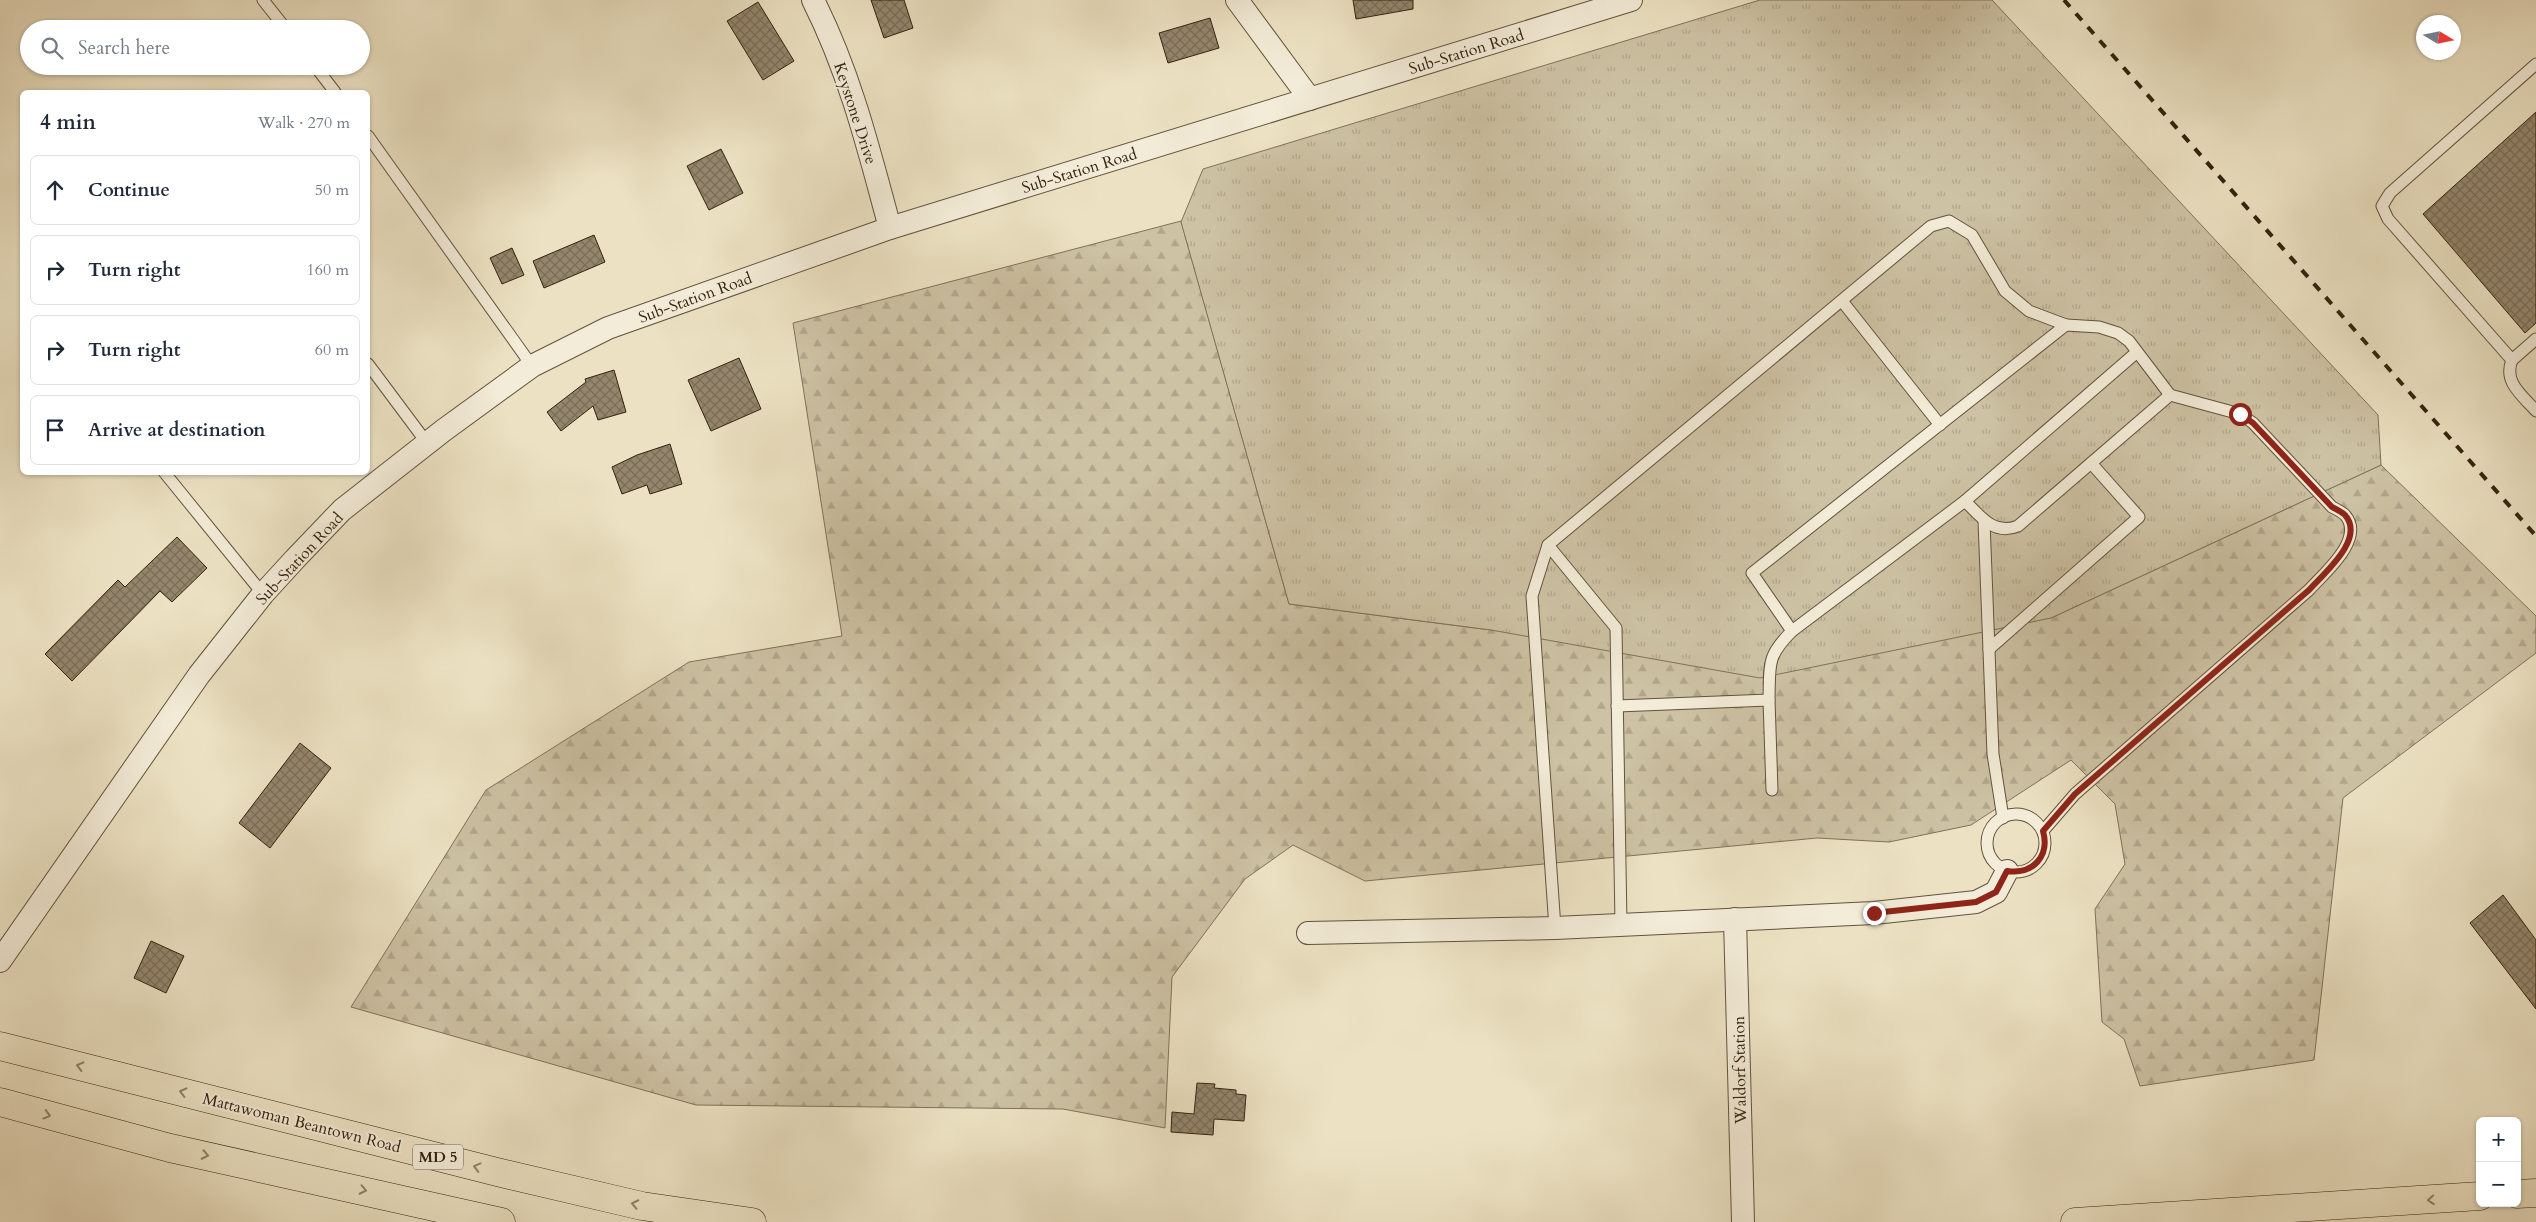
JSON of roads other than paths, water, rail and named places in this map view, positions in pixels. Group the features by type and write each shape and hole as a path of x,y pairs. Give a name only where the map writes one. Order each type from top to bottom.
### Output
{"highway":[{"name":"Mattawoman Beantown Road","path":"0,1046 497,1172 642,1206 752,1222"},
{"path":"0,1102 170,1148 501,1222"},
{"path":"2521,1194 2536,1193"},
{"path":"2075,1222 2476,1196"}],"street":[{"name":"Keystone Drive","path":"813,0 828,29 855,101 890,228"},
{"path":"1237,0 1310,99"},
{"name":"Sub-Station Road","path":"0,961 199,675 263,594 327,523 427,443 532,366 608,328 890,228 1631,0"},
{"path":"1308,933 1555,928 1874,913 1976,902 1996,892 2007,871"},
{"name":"Waldorf Station","path":"1735,919 1743,1222"}],"lane":[{"path":"263,0 279,20"},
{"path":"2512,360 2388,219 2382,206 2390,193 2536,64"},
{"path":"322,75 333,90"},
{"path":"370,139 532,366"},
{"path":"1555,928 1532,596 1548,545 1931,226 1949,221 1972,235 2005,291 2029,311 2066,325 2099,327 2118,333 2137,352 2170,395 2240,414 2253,423 2332,507 2346,516 2350,528 2347,546 2341,556 2309,590 2075,794 2043,831"},
{"path":"1842,301 1940,425"},
{"path":"1792,631 1752,573 2066,325"},
{"path":"2536,339 2512,360 2507,370 2510,381 2536,410"},
{"path":"1772,790 1769,700 1770,660 1776,647 1792,631 1965,501 2137,352"},
{"path":"370,369 427,443"},
{"path":"1965,501 1984,521 1997,529 2008,530 2018,526 2170,395"},
{"path":"1989,650 2139,517 2091,463"},
{"path":"166,475 263,594"},
{"path":"1984,521 1993,754 2003,818"},
{"path":"1548,545 1616,628 1621,924"},
{"path":"1617,706 1769,700"},
{"path":"2011,814 2030,817 2043,831 2045,850 2035,866 2017,872 2007,871 1992,860 1988,851 1990,832 2003,818 2011,814"}],"railway":[{"path":"2064,0 2536,536"}]}
